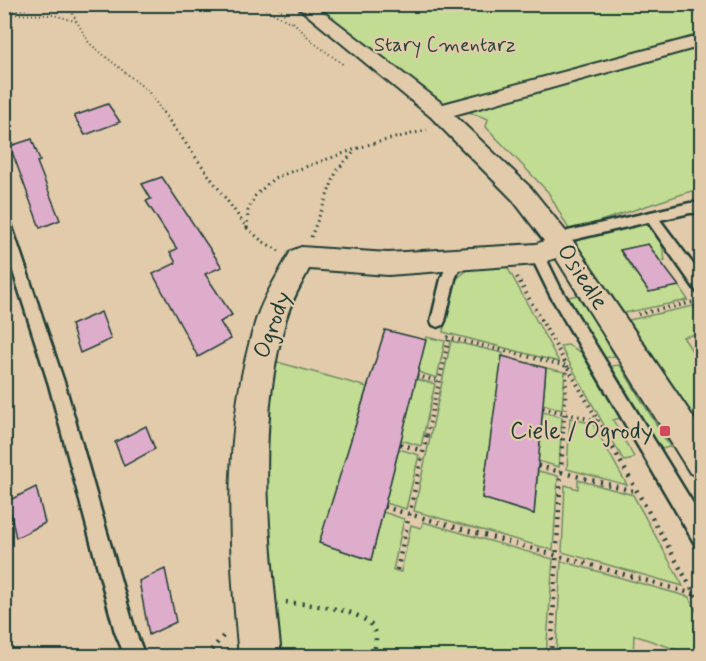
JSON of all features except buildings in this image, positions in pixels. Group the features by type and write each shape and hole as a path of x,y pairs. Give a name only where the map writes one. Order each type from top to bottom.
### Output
{"street":[{"name":"Osiedle","path":"302,4 443,116 522,194 549,250 693,431 702,461"},
{"path":"443,116 702,40"},
{"path":"301,258 388,264 456,260 549,250"},
{"name":"Ogrody","path":"260,657 249,521 251,426 262,348 277,302 301,258"}],"lane":[{"path":"702,208 690,208 568,236 549,250 555,291 702,537"},
{"path":"651,217 702,288"},
{"path":"4,221 57,386 125,632 135,657"},
{"path":"438,321 448,279 456,260"}],"path":[{"path":"4,13 47,4 64,7 71,11 89,43 148,92 247,228 262,242 279,250 301,258 337,170 355,151"},
{"path":"255,4 297,26"},
{"path":"4,13 54,15 79,22"},
{"path":"247,228 248,211 254,197 274,178 382,140 421,132 443,116"},
{"path":"505,255 702,607"},
{"path":"633,315 694,302 702,312"},
{"path":"438,321 435,334 567,366"},
{"path":"396,570 449,338"},
{"path":"551,657 567,366"},
{"path":"417,376 439,381"},
{"path":"543,408 597,421"},
{"path":"400,444 423,451"},
{"path":"538,466 637,492"},
{"path":"384,507 694,594"},
{"path":"694,594 702,587"},
{"path":"255,594 285,602 334,609 366,619 374,628 377,642 373,657"}],"green space":[{"name":"Stary Cmentarz","path":"313,5 701,5 701,188 570,231 548,192 486,127 488,119 436,100"},
{"path":"641,223 652,229 659,237 665,260 660,261 648,244 620,251 649,292 679,286 688,300 624,313 573,239"},
{"path":"505,263 559,362 443,332 455,280 474,265"},
{"path":"583,294 615,343 608,344 615,356 605,358 568,297"},
{"path":"693,306 701,316 701,333 683,337 701,364 701,416 695,418 629,320"},
{"path":"426,337 445,341 437,378 418,372"},
{"path":"451,341 503,353 482,498 534,514 538,471 558,476 553,550 414,511"},
{"path":"568,345 581,352 620,418 613,420 634,457 630,460 624,461 560,346"},
{"path":"270,360 367,387 320,543 371,560 383,512 404,519 393,570 401,572 411,525 421,528 423,522 553,559 546,656 269,656 262,534"},
{"path":"620,365 670,447 661,449 611,366"},
{"path":"546,368 565,372 562,410 543,404"},
{"path":"416,379 435,384 421,446 401,440"},
{"path":"543,412 562,417 559,467 538,461"},
{"path":"570,418 593,424 627,485 567,469"},
{"path":"399,449 419,455 406,509 385,503"},
{"path":"578,480 633,495 683,586 562,552 565,485 578,489"},
{"path":"561,561 689,597 701,620 701,656 634,635 633,656 556,656"}],"place":[{"name":"Ciele / Ogrody","path":"665,431"}]}
